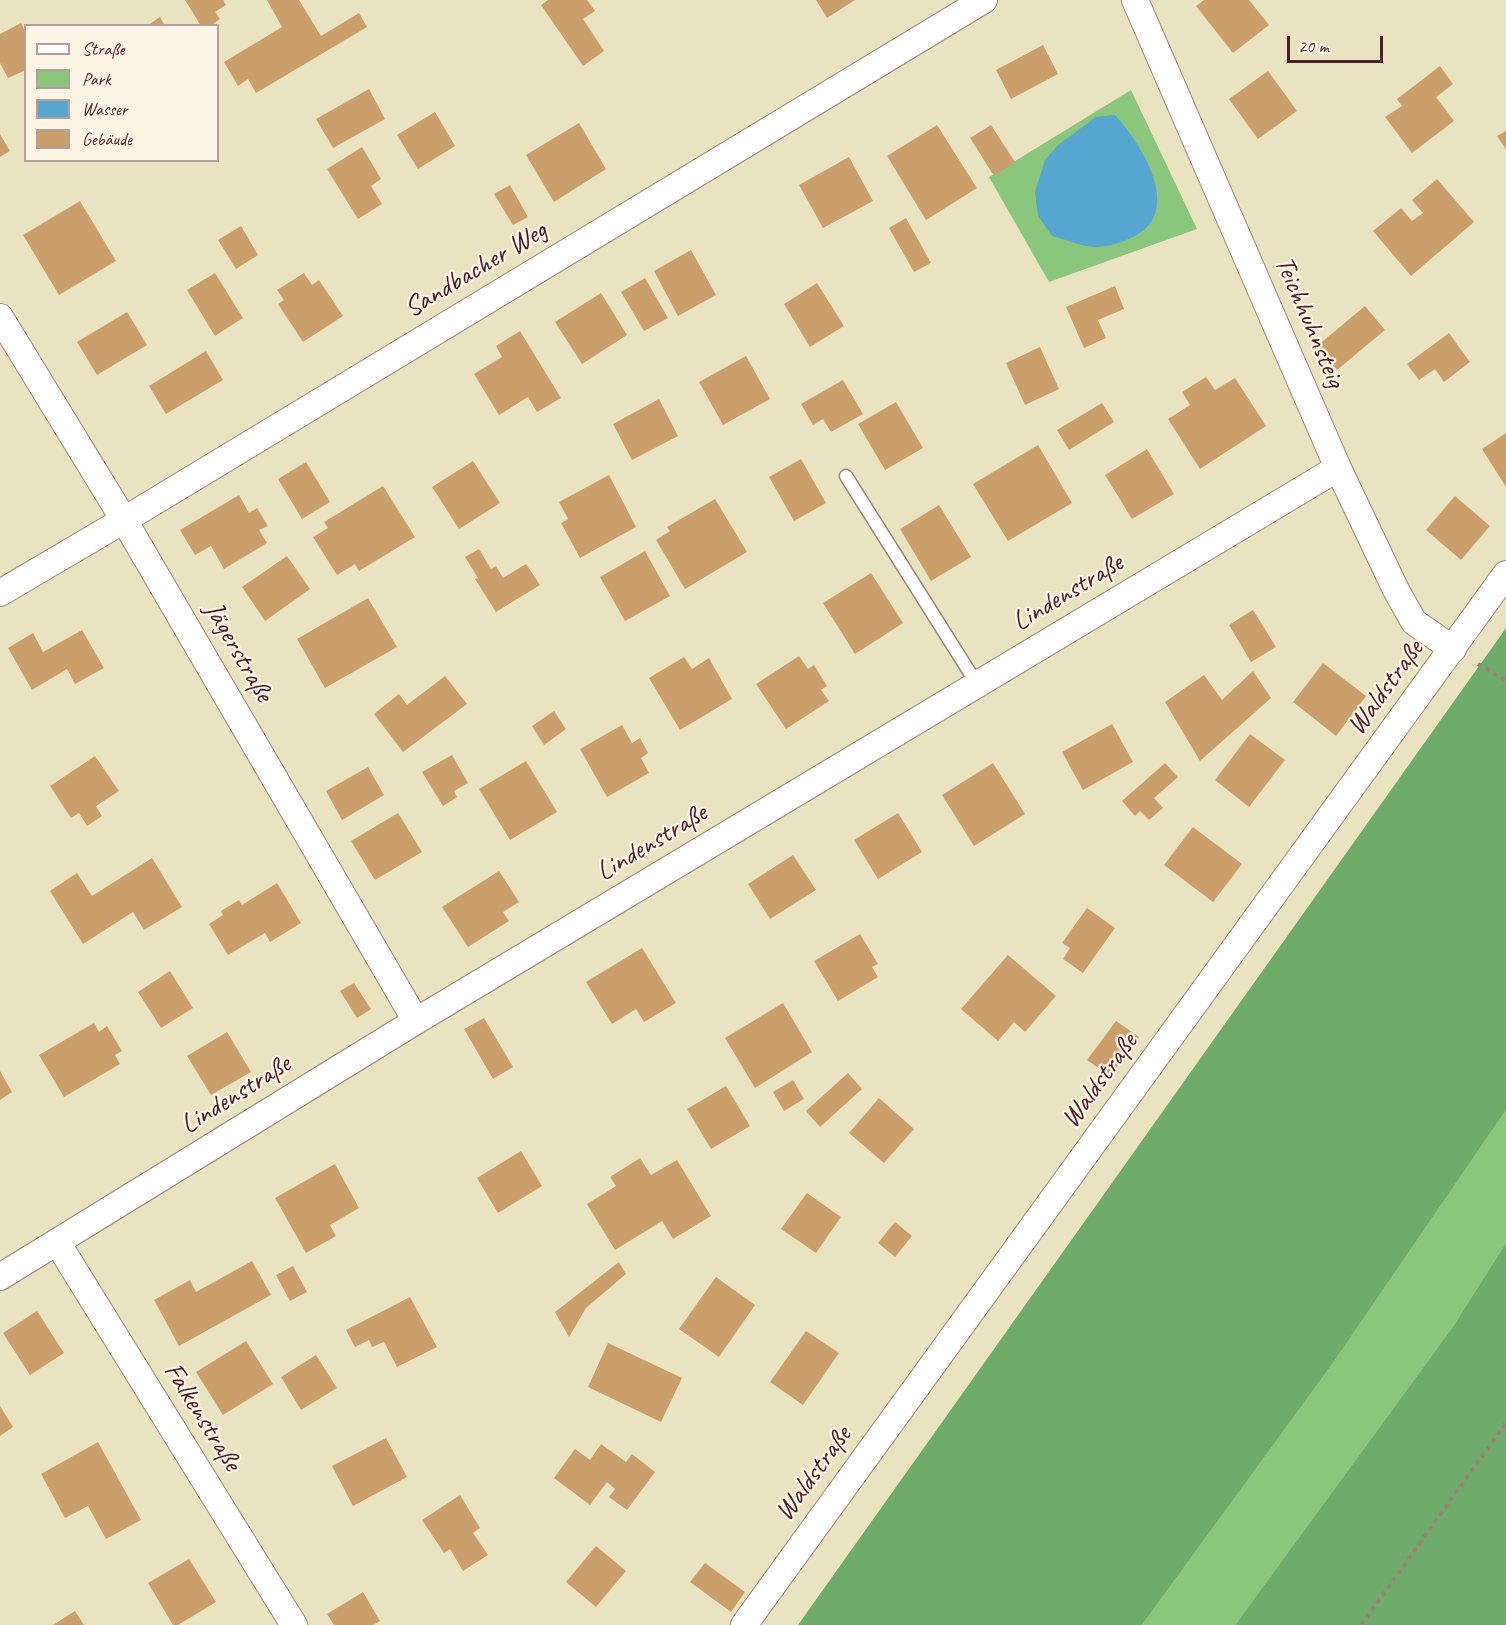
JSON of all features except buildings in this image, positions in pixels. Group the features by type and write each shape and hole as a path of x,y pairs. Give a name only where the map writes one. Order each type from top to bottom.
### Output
{"street":[{"name":"Sandbacher Weg","path":"0,593 984,0"},
{"name":"Teichhuhnsteig","path":"1135,0 1338,468 1396,590 1414,622 1453,649"},
{"name":"Jägerstraße","path":"0,317 124,520 416,1021"},
{"name":"Lindenstraße","path":"0,1277 416,1021 1338,468"},
{"name":"Waldstraße","path":"744,1625 1506,574"},
{"name":"Falkenstraße","path":"57,1242 294,1625"}],"lane":[{"path":"846,476 977,684"}],"path":[{"path":"1361,1625 1506,1423"}],"green space":[{"path":"1131,90 1197,229 1049,282 989,177"},
{"path":"1506,628 1506,1110 1333,1363 1142,1625 798,1625"},
{"path":"1506,1110 1506,1243 1452,1328 1235,1625 1142,1625 1333,1363"},
{"path":"1506,1243 1506,1625 1235,1625 1452,1328"}],"water":[{"path":"1115,115 1137,143 1154,178 1157,196 1156,212 1147,227 1131,238 1118,243 1091,247 1052,236 1038,216 1035,192 1045,160 1058,145 1096,117"}]}
